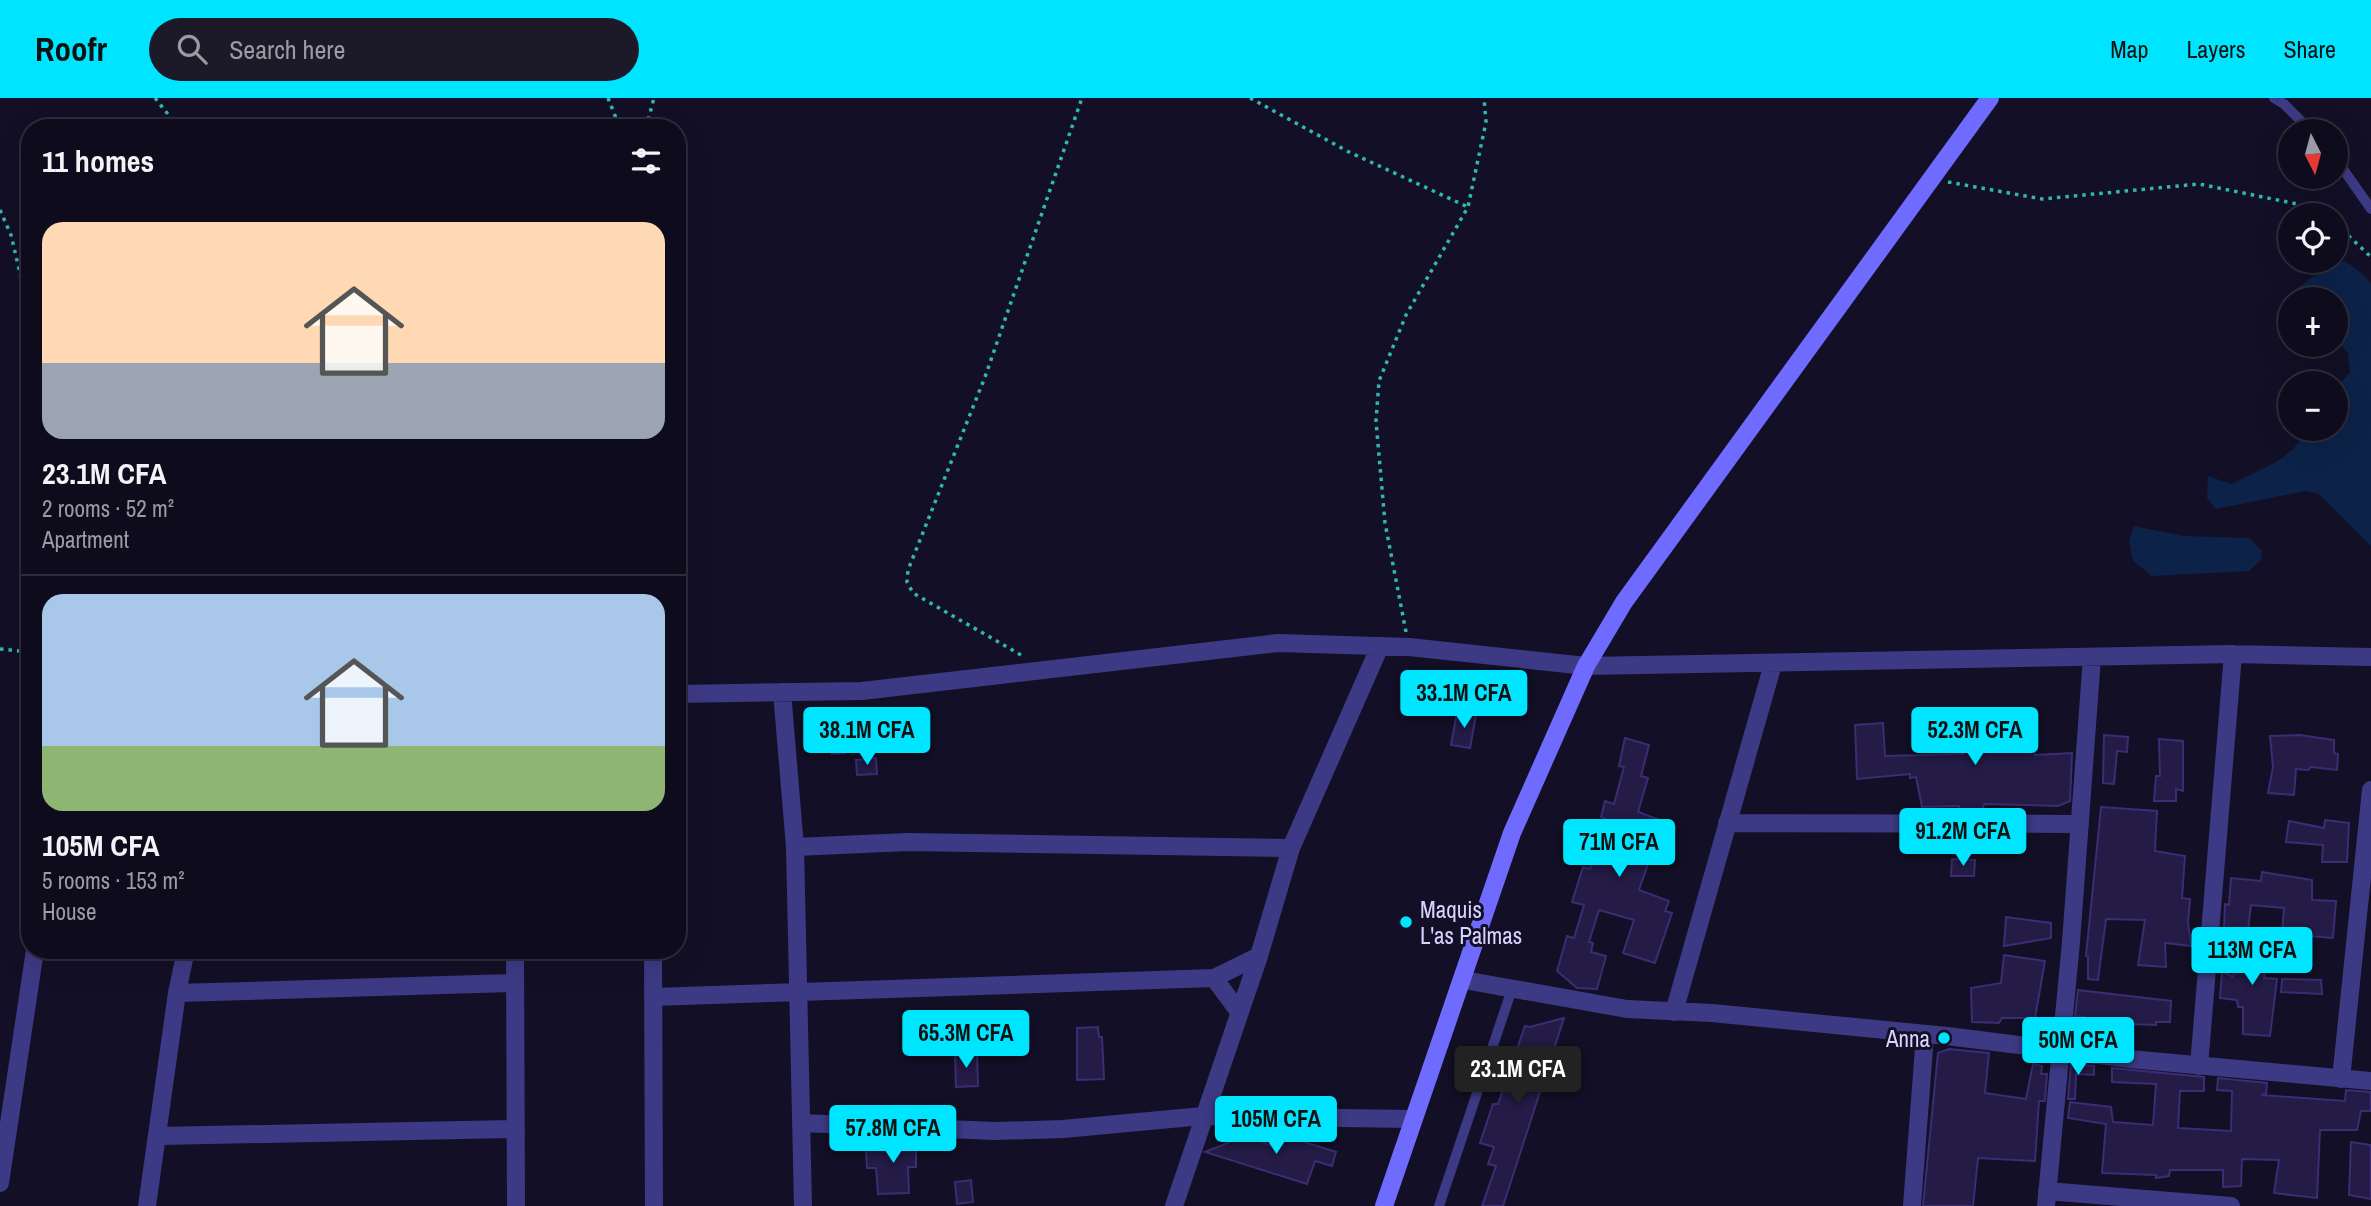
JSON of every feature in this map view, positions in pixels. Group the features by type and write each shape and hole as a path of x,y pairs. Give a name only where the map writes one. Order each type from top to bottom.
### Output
{"street":[{"path":"1384,1206 1412,1119 1464,980 1512,833 1586,666 1624,602 1833,310 1932,180 1990,98"},
{"path":"686,694 862,691 1278,643 1409,647 1586,666 2233,654 2371,657"},
{"path":"1174,1206 1259,956 1291,848 1380,646"},
{"path":"2199,1066 2233,654"},
{"path":"2092,657 2061,1050 2046,1199 2231,1206"},
{"path":"1674,1012 1773,664"},
{"path":"782,692 795,847 803,1206"},
{"path":"2341,1079 2364,949 2371,790"},
{"path":"1727,823 2080,824"},
{"path":"795,847 908,842 1291,848"},
{"path":"653,997 797,990 1214,978 1259,956"},
{"path":"0,1183 35,959"},
{"path":"147,1206 184,959"},
{"path":"515,959 516,1206"},
{"path":"653,959 654,1206"},
{"path":"1214,978 1239,1012"},
{"path":"1464,980 1566,1001 2371,1081"},
{"path":"177,993 514,983"},
{"path":"1912,1206 1925,1035"},
{"path":"801,1123 995,1130 1063,1129 1203,1116 1412,1119"},
{"path":"159,1136 516,1129"}],"lane":[{"path":"2274,98 2299,119"},
{"path":"2348,175 2371,209"},
{"path":"1439,1206 1512,989"}],"path":[{"path":"155,98 171,119"},
{"path":"608,98 616,119"},
{"path":"648,119 654,98"},
{"path":"1046,670 913,593 907,582 908,570 985,377 1082,98"},
{"path":"1250,98 1349,152 1468,207"},
{"path":"1409,647 1385,523 1376,421 1379,382 1406,315 1468,207 1486,122 1484,98"},
{"path":"1932,180 2042,200 2199,184 2292,203"},
{"path":"0,210 11,235 21,278"},
{"path":"2348,235 2371,257"},
{"path":"0,649 21,651"}],"water":[{"path":"2348,263 2371,284 2371,546 2319,494 2306,491 2216,509 2207,498 2208,476 2231,484 2285,455 2298,441 2348,441 2348,287 2299,287 2318,273 2348,273"},
{"path":"2134,526 2184,536 2250,538 2262,551 2261,560 2249,571 2152,576 2133,561 2129,541"}],"building":[{"path":"855,710 857,732 844,732 845,753 832,754 830,712"},
{"path":"1457,712 1476,715 1470,748 1451,745"},
{"path":"1996,712 2030,713 2035,755 2072,753 2070,801 2058,806 1984,804 1982,812 1959,812 1959,806 1922,807 1916,777 1910,778 1910,774 1857,779 1855,725 1883,723 1885,756 1963,754 1961,725 1998,730"},
{"path":"2104,735 2128,737 2127,752 2117,751 2114,784 2103,783"},
{"path":"2300,735 2334,740 2334,753 2338,754 2337,770 2311,767 2308,770 2296,769 2294,795 2268,793 2273,767 2270,736"},
{"path":"1625,738 1649,745 1641,776 1648,778 1638,812 1663,821 1639,890 1669,901 1665,911 1672,913 1655,963 1623,953 1634,920 1599,910 1589,942 1593,943 1591,952 1606,956 1597,989 1577,988 1557,971 1567,936 1574,938 1584,905 1572,902 1583,867 1590,869 1606,819 1601,817 1605,801 1614,804 1624,767 1619,766"},
{"path":"2159,739 2183,741 2183,791 2176,789 2176,801 2154,801 2156,776 2160,776"},
{"path":"876,758 877,774 857,775 856,760"},
{"path":"2101,807 2157,811 2155,851 2185,856 2182,898 2190,899 2188,923 2191,946 2165,943 2166,967 2138,965 2145,920 2106,919 2098,980 2088,979 2086,956"},
{"path":"2325,820 2349,823 2347,862 2322,862 2323,845 2286,842 2289,821 2324,828"},
{"path":"1952,859 1975,860 1974,876 1951,876"},
{"path":"2262,872 2312,880 2312,900 2336,901 2333,938 2282,934 2284,908 2251,905 2248,930 2224,930 2225,904 2229,905 2231,878 2261,881"},
{"path":"2006,917 2051,923 2051,938 2004,946"},
{"path":"2242,938 2269,941 2264,978 2277,979 2270,1036 2243,1034 2243,1007 2238,1007 2237,1000 2220,998 2222,971 2233,977"},
{"path":"2004,955 2045,961 2035,1018 2002,1018 1999,1023 1972,1022 1971,988 2001,983"},
{"path":"2282,979 2321,980 2322,994 2281,992"},
{"path":"2078,990 2171,1001 2170,1022 2156,1022 2156,1025 2132,1024 2131,1035 2083,1031 2085,1017 2075,1016"},
{"path":"1564,1018 1503,1206 1482,1206 1496,1166 1488,1164 1494,1147 1480,1143 1493,1104 1498,1104 1525,1026"},
{"path":"1098,1027 1099,1037 1102,1037 1104,1079 1077,1080 1077,1028"},
{"path":"1949,1049 1989,1053 1985,1093 2026,1099 2033,1064 2042,1066 2041,1074 2047,1074 2045,1101 2039,1101 2035,1161 1978,1158 1973,1206 1923,1206 1938,1053"},
{"path":"977,1053 978,1086 956,1087 955,1054"},
{"path":"2071,1064 2094,1066 2094,1075 2076,1074 2075,1099 2068,1099"},
{"path":"2112,1068 2204,1077 2204,1091 2180,1091 2178,1128 2231,1131 2232,1091 2217,1090 2218,1078 2267,1083 2266,1094 2261,1095 2345,1101 2346,1090 2371,1092 2371,1111 2361,1111 2357,1130 2320,1130 2317,1198 2274,1193 2279,1160 2242,1159 2241,1186 2223,1187 2223,1170 2170,1170 2169,1176 2156,1178 2156,1175 2102,1173 2106,1124 2068,1118 2070,1102 2111,1107 2113,1122 2153,1125 2156,1084 2112,1082"},
{"path":"1243,1132 1275,1148 1279,1134 1336,1152 1332,1166 1315,1161 1307,1184 1205,1152 1228,1143 1231,1137"},
{"path":"885,1139 916,1139 916,1167 908,1167 909,1193 878,1194 876,1168 867,1168 866,1149 885,1149"},
{"path":"2351,1142 2371,1145 2371,1199 2349,1195"},
{"path":"971,1180 973,1202 957,1204 955,1182"}],"place":[{"name":"Maquis L'as Palmas","path":"1406,922"},
{"name":"Anna","path":"1944,1038"}]}
